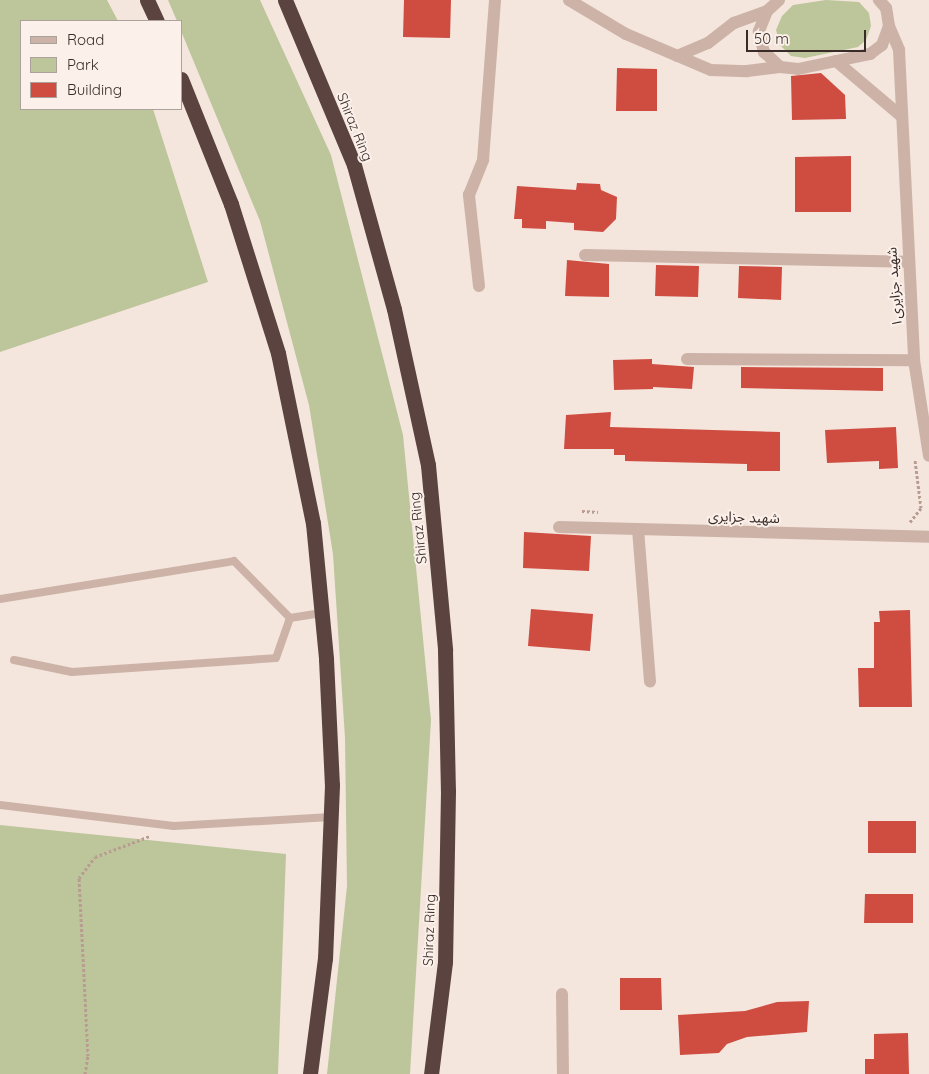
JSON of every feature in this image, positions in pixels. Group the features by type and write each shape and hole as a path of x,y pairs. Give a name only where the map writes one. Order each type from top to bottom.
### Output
{"highway":[{"path":"147,0 157,20"},
{"name":"Shiraz Ring","path":"284,0 354,165 394,309 428,465 445,650 448,791 445,962 432,1074"},
{"path":"182,82 231,204 278,353 313,523 322,613 332,785 325,958 310,1074"}],"street":[{"path":"479,286 469,195 483,160 495,0"},
{"path":"569,0 626,34 711,70 747,71 780,66 798,69 870,54 882,45 889,26"},
{"path":"677,56 708,43 734,23 767,11 779,0"},
{"name":"شهید جزایری۱","path":"879,0 886,8 889,26 899,50 906,262 914,360 926,412 929,456"},
{"path":"767,11 759,31 764,52 780,66"},
{"path":"836,61 900,115"},
{"path":"586,255 906,262"},
{"path":"687,359 914,360"},
{"name":"شهید جزایری","path":"559,527 929,537"},
{"path":"638,529 650,682"},
{"path":"562,994 563,1074"}],"lane":[{"path":"0,599 234,561 290,618"},
{"path":"290,618 322,613"},
{"path":"14,660 72,672 276,658 290,618"},
{"path":"0,806 174,826 331,817"}],"path":[{"path":"905,529 921,508 914,449"},
{"path":"582,511 601,513"},
{"path":"85,1074 88,1056 79,878 95,857 174,826"}],"green space":[{"path":"0,0 107,0 117,20 20,20 20,110 153,110 208,282 0,352"},
{"path":"168,0 260,0 331,155 403,435 431,720 410,1074 327,1074 347,886 345,738 333,554 309,405 260,221 182,33 182,20 177,20"},
{"path":"826,0 859,2 869,13 871,26 866,40 858,47 805,58 791,56 780,45 776,30 782,16 793,5"},
{"path":"0,825 286,854 278,1074 0,1074"}],"building":[{"path":"404,0 451,0 450,38 403,37"},
{"path":"617,68 657,69 657,111 616,111"},
{"path":"821,73 845,95 846,119 792,120 791,76"},
{"path":"851,156 851,212 795,212 795,157"},
{"path":"577,183 600,184 601,190 617,197 616,219 603,232 574,230 574,223 546,221 546,229 522,228 522,219 514,219 517,186 576,190"},
{"path":"567,260 609,264 609,297 565,296"},
{"path":"656,265 699,266 698,297 655,296"},
{"path":"739,266 782,267 781,300 738,298"},
{"path":"652,359 652,364 694,367 692,389 653,387 653,389 614,390 613,360"},
{"path":"741,367 883,368 883,391 741,388"},
{"path":"611,412 610,427 780,432 780,471 747,471 747,464 625,461 625,455 614,455 614,449 564,449 566,415"},
{"path":"896,427 898,468 879,469 879,461 827,463 825,430"},
{"path":"524,532 591,536 589,571 523,568"},
{"path":"531,609 593,614 590,651 528,646"},
{"path":"910,610 912,707 859,707 858,668 874,668 874,622 880,622 879,611"},
{"path":"868,821 916,821 916,853 868,853"},
{"path":"865,894 913,894 913,923 864,923"},
{"path":"620,978 661,978 662,1010 620,1010"},
{"path":"809,1001 807,1032 747,1037 727,1044 719,1053 680,1055 678,1015 745,1011 777,1002"},
{"path":"908,1033 909,1074 865,1074 865,1059 874,1059 874,1034"}]}
